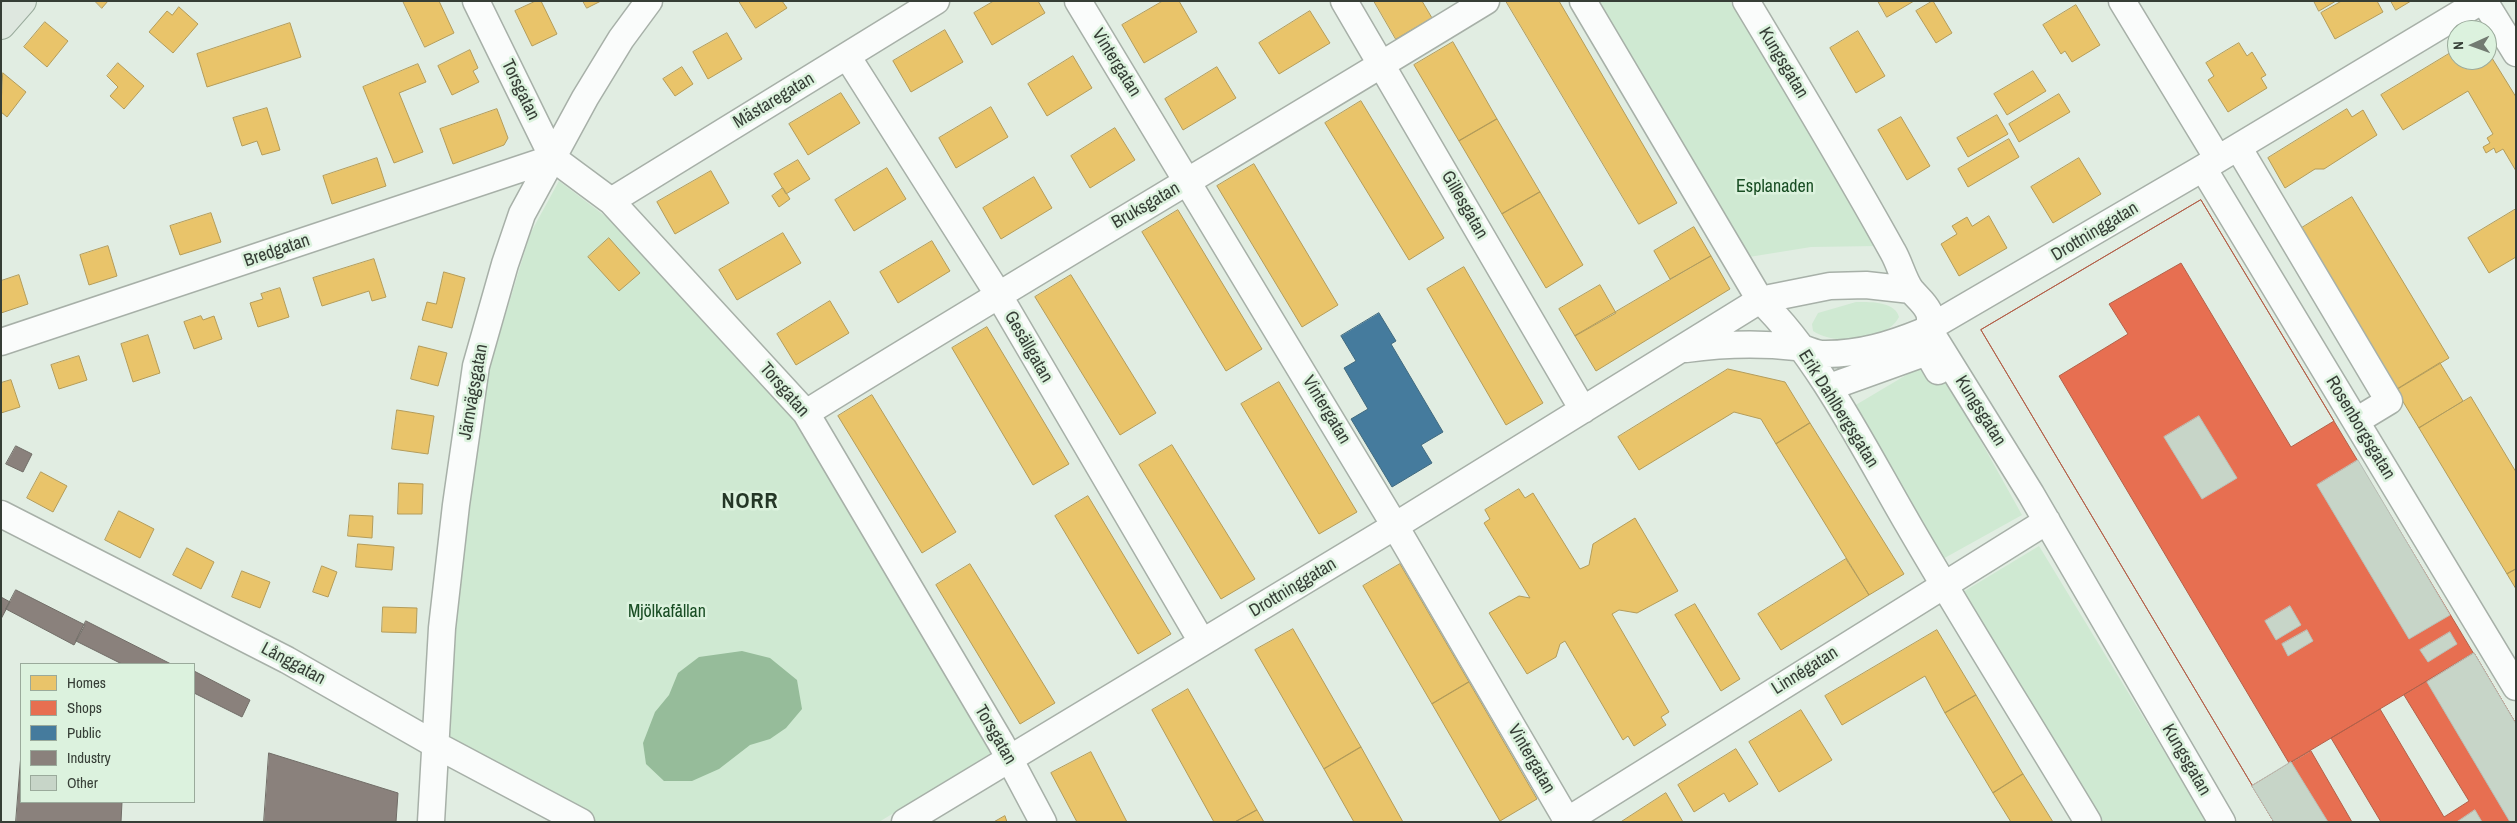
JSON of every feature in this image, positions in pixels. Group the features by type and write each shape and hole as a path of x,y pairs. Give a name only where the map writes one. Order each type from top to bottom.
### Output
{"main road":[{"path":"1,25 22,1"}],"street":[{"name":"Torsgatan","path":"476,1 553,158 611,201 806,412 1010,759 1043,822"},
{"name":"Järnvägsgatan","path":"431,822 442,628 456,505 476,366 505,264 522,214 585,98 621,39 649,1"},
{"name":"Mästaregatan","path":"611,201 936,1"},
{"name":"Vintergatan","path":"1078,1 1396,526 1566,821"},
{"name":"Gillesgatan","path":"1344,1 1583,410"},
{"name":"Bruksgatan","path":"806,412 1118,221 1188,181 1486,1"},
{"name":"Erik Dahlbergsgatan","path":"1583,1 1760,300 1784,323 1843,413 1943,584 2088,822"},
{"name":"Kungsgatan","path":"1746,1 1863,198 1915,294 1930,316 1931,321 1928,328 2047,521 2222,822"},
{"name":"Rosenborgsgatan","path":"2122,1 2220,158 2310,344 2516,687"},
{"name":"Drottninggatan","path":"1678,351 1736,345 1799,347 1823,354 1857,352 1887,346 1922,332 2220,158 2482,1"},
{"path":"2482,1 2516,53"},
{"name":"Gesällgatan","path":"847,56 998,294 1202,642"},
{"name":"Bredgatan","path":"1,342 553,158"},
{"path":"2220,158 2343,324 2389,401 2356,421"},
{"name":"Drottninggatan","path":"905,822 1396,526 1760,300 1796,294 1816,288 1866,284 1915,294 1959,312"},
{"path":"1784,323 1789,303 1796,294"},
{"path":"2310,344 2343,324"},
{"path":"1838,384 1927,352 1938,371"},
{"name":"Långgatan","path":"1,514 287,660 436,745 581,822"},
{"name":"Linnégatan","path":"1566,821 1943,584 2047,521"}],"green space":[{"name":"Esplanaden","path":"1599,1 1730,1 1878,246 1811,247 1749,257"},
{"name":"Mjölkafållan","path":"559,181 613,222 800,423 993,752 879,822 595,822 448,743 454,628 486,379 530,234"},
{"path":"1856,302 1887,305 1897,312 1899,317 1883,332 1859,339 1834,339 1813,331 1812,324 1818,313"},
{"path":"1928,362 1944,375 2022,515 1941,560 1849,409"},
{"path":"2039,546 2207,822 2103,822 1963,592"}],"shaded area":[{"path":"742,651 770,658 797,680 802,709 786,728 770,739 750,745 719,769 692,781 664,781 646,764 643,743 655,712 669,695 678,673 699,657"}],"building: Homes":[{"path":"95,1 108,1 102,8"},
{"path":"403,1 439,1 454,33 425,47"},
{"path":"536,1 541,1 557,34 532,46 515,11"},
{"path":"583,1 601,1 587,8"},
{"path":"739,1 782,1 787,8 756,28"},
{"path":"994,1 1038,1 1045,13 992,45 974,13"},
{"path":"1163,1 1179,1 1197,32 1144,63 1122,25"},
{"path":"1374,1 1422,1 1432,18 1396,39"},
{"path":"1506,1 1559,1 1677,203 1639,224"},
{"path":"1878,1 1914,1 1887,17"},
{"path":"1933,1 1952,33 1936,43 1916,11"},
{"path":"2314,1 2336,1 2319,11"},
{"path":"2342,1 2377,1 2383,12 2335,39 2321,13"},
{"path":"2391,1 2411,1 2396,10"},
{"path":"2076,5 2100,45 2072,62 2065,51 2061,54 2043,25"},
{"path":"179,7 198,24 173,53 149,32 167,11 172,15"},
{"path":"1310,11 1330,43 1279,74 1259,43"},
{"path":"45,22 68,41 47,67 24,47"},
{"path":"290,23 301,57 207,87 197,54"},
{"path":"945,30 963,62 911,92 893,61"},
{"path":"1858,31 1885,76 1856,93 1830,48"},
{"path":"727,33 742,59 708,79 693,52"},
{"path":"1453,42 1497,119 1459,141 1414,65"},
{"path":"2239,43 2247,56 2252,52 2266,75 2261,78 2267,88 2228,112 2208,80 2214,76 2206,63"},
{"path":"470,50 478,68 473,71 479,82 452,95 438,66"},
{"path":"2447,55 2447,70 2497,70 2497,66 2516,97 2516,171 2503,149 2496,153 2494,148 2486,153 2483,147 2490,143 2487,138 2493,134 2468,91 2403,130 2381,95"},
{"path":"1073,56 1092,88 1047,116 1028,84"},
{"path":"118,63 144,86 124,109 110,96 118,87 107,76"},
{"path":"418,64 426,82 399,93 423,152 394,163 363,87"},
{"path":"682,67 693,84 675,96 663,79"},
{"path":"1217,67 1236,98 1183,130 1165,99"},
{"path":"2033,71 2046,91 2007,115 1994,94"},
{"path":"3,73 26,92 7,117 1,112"},
{"path":"841,93 860,123 808,155 789,124"},
{"path":"2059,94 2070,112 2019,142 2009,124"},
{"path":"1361,101 1444,238 1409,260 1325,123"},
{"path":"991,107 1008,137 956,168 939,138"},
{"path":"267,108 280,150 262,155 257,141 242,146 233,118"},
{"path":"497,109 508,138 504,145 453,164 440,129"},
{"path":"2347,109 2352,117 2363,110 2377,135 2324,169 2315,169 2285,188 2268,158"},
{"path":"1997,115 2008,134 1968,157 1957,138"},
{"path":"1901,117 1930,166 1907,180 1878,130"},
{"path":"1497,119 1540,192 1502,214 1459,141"},
{"path":"1115,128 1135,160 1090,188 1071,156"},
{"path":"2009,139 2019,157 1968,187 1958,169"},
{"path":"377,158 386,186 332,204 323,176"},
{"path":"2079,158 2101,194 2053,223 2031,187"},
{"path":"798,160 810,179 786,194 774,174"},
{"path":"1254,164 1338,305 1302,327 1217,186"},
{"path":"887,168 906,199 854,231 835,200"},
{"path":"711,171 729,203 675,234 657,202"},
{"path":"1034,177 1052,208 1001,239 983,208"},
{"path":"783,188 790,199 779,207 772,196"},
{"path":"1540,192 1583,265 1546,288 1502,214"},
{"path":"2352,197 2449,358 2396,390 2300,229"},
{"path":"2516,209 2516,257 2489,273 2468,238"},
{"path":"1178,210 1262,349 1226,371 1142,232"},
{"path":"211,213 221,242 180,255 170,226"},
{"path":"1989,216 2007,248 1959,276 1941,244 1957,234 1952,226 1967,217 1972,226"},
{"path":"1694,227 1711,256 1670,279 1654,251"},
{"path":"783,233 801,263 737,300 719,270"},
{"path":"609,238 640,273 619,291 588,257"},
{"path":"932,241 950,271 898,303 880,272"},
{"path":"108,246 117,276 89,285 80,255"},
{"path":"1711,256 1730,289 1596,371 1575,336"},
{"path":"374,259 386,297 372,301 369,291 322,306 313,278"},
{"path":"1464,267 1543,403 1506,425 1427,289"},
{"path":"444,272 465,278 452,328 422,320 427,302 436,304"},
{"path":"19,275 28,304 1,313 1,281"},
{"path":"1071,275 1156,413 1120,435 1035,297"},
{"path":"1600,285 1616,313 1575,336 1559,309"},
{"path":"280,288 289,317 258,327 250,303 263,299 261,294"},
{"path":"830,301 849,333 796,365 777,334"},
{"path":"201,316 203,320 214,316 222,339 194,349 184,322"},
{"path":"987,327 1069,464 1033,485 952,348"},
{"path":"148,335 160,373 133,382 121,344"},
{"path":"419,346 447,353 438,386 411,379"},
{"path":"79,356 87,380 59,389 51,365"},
{"path":"2440,363 2463,401 2419,428 2396,390"},
{"path":"1728,369 1785,382 1810,423 1776,444 1761,419 1734,412 1639,470 1618,437"},
{"path":"11,380 20,407 1,413 1,383"},
{"path":"1279,382 1357,512 1319,534 1241,404"},
{"path":"872,395 956,532 922,553 838,416"},
{"path":"2471,397 2516,472 2516,569 2507,574 2419,428"},
{"path":"397,410 434,416 428,454 392,449"},
{"path":"1810,423 1904,574 1869,595 1776,444"},
{"path":"1172,445 1255,579 1221,599 1139,465"},
{"path":"41,472 67,486 53,512 27,498"},
{"path":"399,483 423,484 422,514 398,514"},
{"path":"1519,489 1525,498 1533,493 1580,569 1589,565 1593,544 1635,518 1678,591 1637,613 1619,610 1612,614 1669,712 1661,717 1666,725 1634,746 1628,736 1623,740 1565,641 1560,644 1556,657 1527,674 1489,613 1519,596 1530,598 1484,523 1490,519 1485,510"},
{"path":"1088,496 1171,634 1138,654 1055,516"},
{"path":"119,511 154,529 140,558 105,540"},
{"path":"350,515 373,516 372,538 348,536"},
{"path":"358,544 394,547 392,570 356,567"},
{"path":"187,548 214,562 201,589 173,575"},
{"path":"1846,559 1869,595 1781,650 1758,614"},
{"path":"970,564 1055,703 1020,724 936,585"},
{"path":"1400,564 1469,682 1432,704 1363,586"},
{"path":"322,566 337,572 328,597 313,592"},
{"path":"2516,569 2516,589 2507,574"},
{"path":"242,571 270,582 260,608 232,597"},
{"path":"1695,604 1740,679 1721,691 1675,615"},
{"path":"383,607 417,608 416,633 382,632"},
{"path":"1293,629 1361,747 1324,769 1255,650"},
{"path":"1937,630 1976,695 1945,713 1925,676 1842,725 1825,696"},
{"path":"1469,682 1537,799 1500,821 1432,704"},
{"path":"1188,689 1257,810 1235,822 1214,822 1152,710"},
{"path":"1976,695 2023,774 1993,793 1945,713"},
{"path":"1801,710 1832,760 1779,792 1749,742"},
{"path":"1361,747 1403,822 1354,822 1324,769"},
{"path":"1736,749 1758,784 1729,802 1724,793 1694,812 1678,785"},
{"path":"1091,752 1127,822 1077,822 1051,773"},
{"path":"2023,774 2053,822 2011,822 1993,793"},
{"path":"1666,793 1683,822 1621,822"},
{"path":"1257,810 1264,822 1235,822"},
{"path":"1005,816 1007,822 994,822"}],"building: Shops":[{"path":"2201,200 2516,724 2516,822 2274,822 1981,330"},
{"path":"2201,200 2334,421 2291,447 2181,263 2109,304 2128,334 2059,376 2289,763 2474,653 2516,724 2516,822 2274,822 1981,330"},
{"path":"2474,653 2516,724 2516,822 2381,822 2331,738 2380,709 2444,817 2469,801 2404,695"},
{"path":"2311,751 2352,822 2274,822 2252,786"}],"building: Public":[{"path":"1379,313 1396,341 1391,344 1443,432 1421,445 1432,463 1392,487 1351,419 1368,409 1344,368 1356,361 1341,336"}],"building: Industry":[{"path":"16,446 32,454 23,472 6,464"},
{"path":"16,590 85,625 74,645 6,609"},
{"path":"1,597 10,602 1,619"},
{"path":"86,621 169,663 120,663 76,641"},
{"path":"195,672 250,700 242,717 195,694"},
{"path":"269,753 398,793 396,822 264,822"},
{"path":"20,768 20,803 122,803 121,822 16,822"}],"building: Other":[{"path":"2199,416 2237,478 2202,499 2164,437"},
{"path":"2358,460 2450,615 2409,639 2317,485"},
{"path":"2290,606 2301,625 2276,640 2265,621"},
{"path":"2307,630 2313,641 2288,656 2282,644"},
{"path":"2450,632 2457,644 2428,662 2420,650"},
{"path":"2474,653 2516,724 2516,822 2510,822 2427,682"},
{"path":"2291,762 2328,822 2274,822 2252,786"},
{"path":"2475,810 2482,822 2457,822"}],"district":[{"name":"NORR","path":"750,502"}]}
